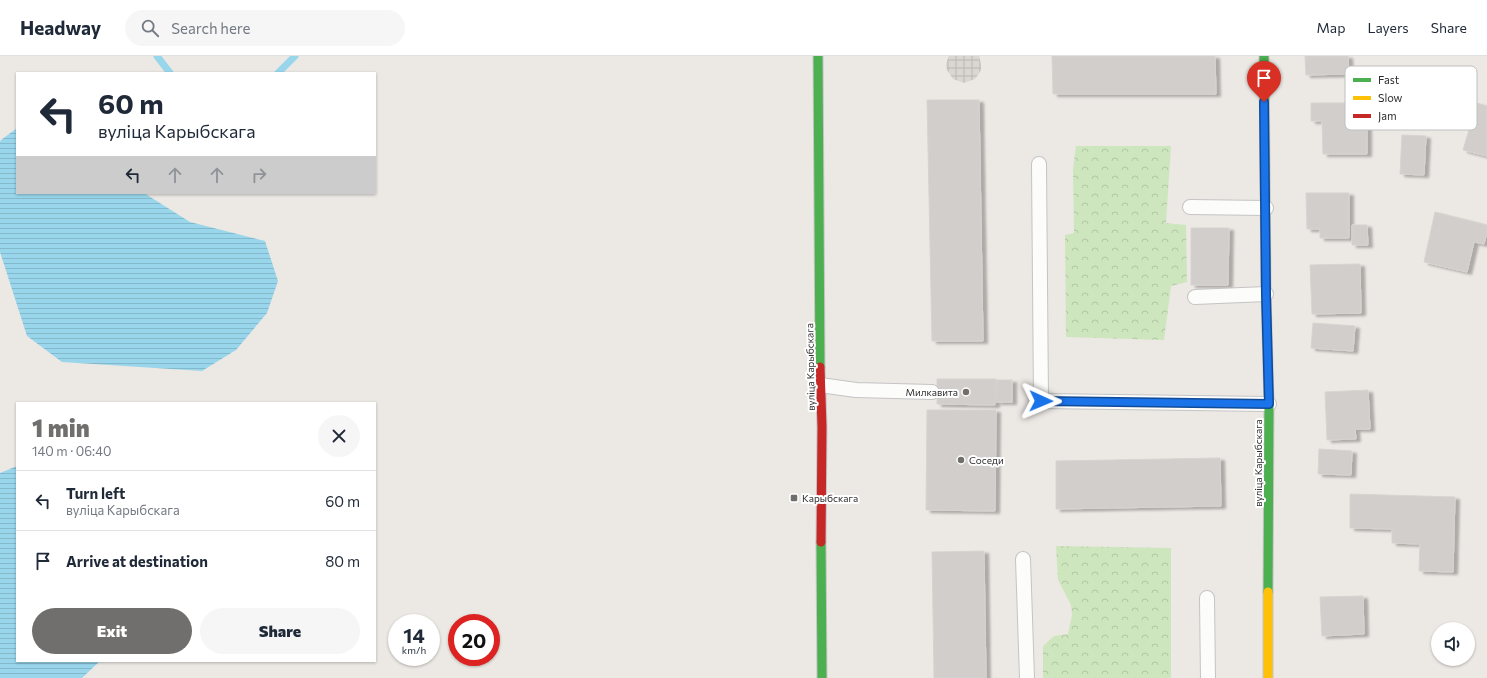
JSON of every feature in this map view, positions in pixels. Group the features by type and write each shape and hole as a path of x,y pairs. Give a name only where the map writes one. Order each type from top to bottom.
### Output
{"street":[{"name":"вуліца Карыбскага","path":"818,56 820,385 822,427 822,678"},
{"name":"вуліца Карыбскага","path":"1264,56 1266,294 1269,404 1268,678"}],"lane":[{"path":"1039,164 1041,401 1269,404"},
{"path":"1190,207 1266,208"},
{"path":"1195,297 1266,294"},
{"path":"820,385 856,390 932,392"},
{"path":"1023,560 1028,678"},
{"path":"1207,598 1208,678"}],"green space":[{"path":"1076,146 1171,146 1166,223 1186,225 1187,282 1171,286 1164,340 1066,337 1065,235 1074,233 1073,170"},
{"path":"1056,546 1171,548 1171,678 1043,678 1043,646 1054,636 1068,634 1072,615 1071,605 1058,580"}],"shaded area":[{"path":"949,56 979,56 981,70 975,79 964,83 953,79 947,70 946,64"}],"water":[{"path":"16,129 16,194 146,194 190,222 265,241 278,281 267,313 236,350 202,371 62,362 27,336 0,252 1,140"},
{"path":"16,466 16,662 99,662 82,678 0,678 0,473"}],"building":[{"path":"1052,56 1215,56 1216,94 1053,94"},
{"path":"1305,56 1348,56 1349,66 1345,66 1345,74 1306,75"},
{"path":"927,100 979,100 983,341 932,341"},
{"path":"1311,103 1345,103 1345,130 1367,130 1367,154 1323,154 1322,121 1311,121"},
{"path":"1477,103 1487,106 1487,156 1463,150 1469,130 1477,130"},
{"path":"1402,135 1426,136 1424,175 1400,174"},
{"path":"1306,193 1349,193 1349,238 1320,238 1320,229 1307,229"},
{"path":"1435,212 1487,225 1484,244 1474,242 1467,272 1424,262"},
{"path":"1352,225 1367,225 1368,245 1352,245"},
{"path":"1191,228 1229,228 1228,285 1191,285"},
{"path":"1360,264 1361,313 1312,314 1310,265"},
{"path":"1313,323 1355,326 1353,351 1311,348"},
{"name":"Милкавита","path":"937,379 996,379 995,405 937,404"},
{"path":"997,380 1012,380 1012,402 997,402"},
{"path":"1368,390 1370,429 1355,429 1356,439 1327,440 1325,392"},
{"name":"Соседи","path":"927,410 996,410 995,511 926,510"},
{"path":"1319,449 1352,451 1351,475 1318,474"},
{"path":"1220,458 1221,506 1056,509 1056,461"},
{"path":"1350,494 1455,497 1453,572 1419,571 1420,544 1392,543 1392,529 1350,528"},
{"path":"984,551 986,678 934,678 932,552"},
{"path":"1363,596 1364,634 1322,636 1320,597"}],"waterway":[{"path":"157,56 169,72"},
{"path":"279,72 295,56"}],"traffic: fast":[{"path":"818,56 820,367"},
{"path":"1264,56 1266,294 1269,404 1268,592"},
{"path":"821,542 822,678"}],"traffic: slow":[{"path":"1268,592 1268,678"}],"traffic: jam":[{"path":"820,367 822,427 821,542"}],"place":[{"name":"Милкавита","path":"966,392"},
{"name":"Соседи","path":"961,460"},
{"name":"Карыбскага","path":"794,498"}],"route":[{"path":"1041,401 1269,404 1264,102"}]}
